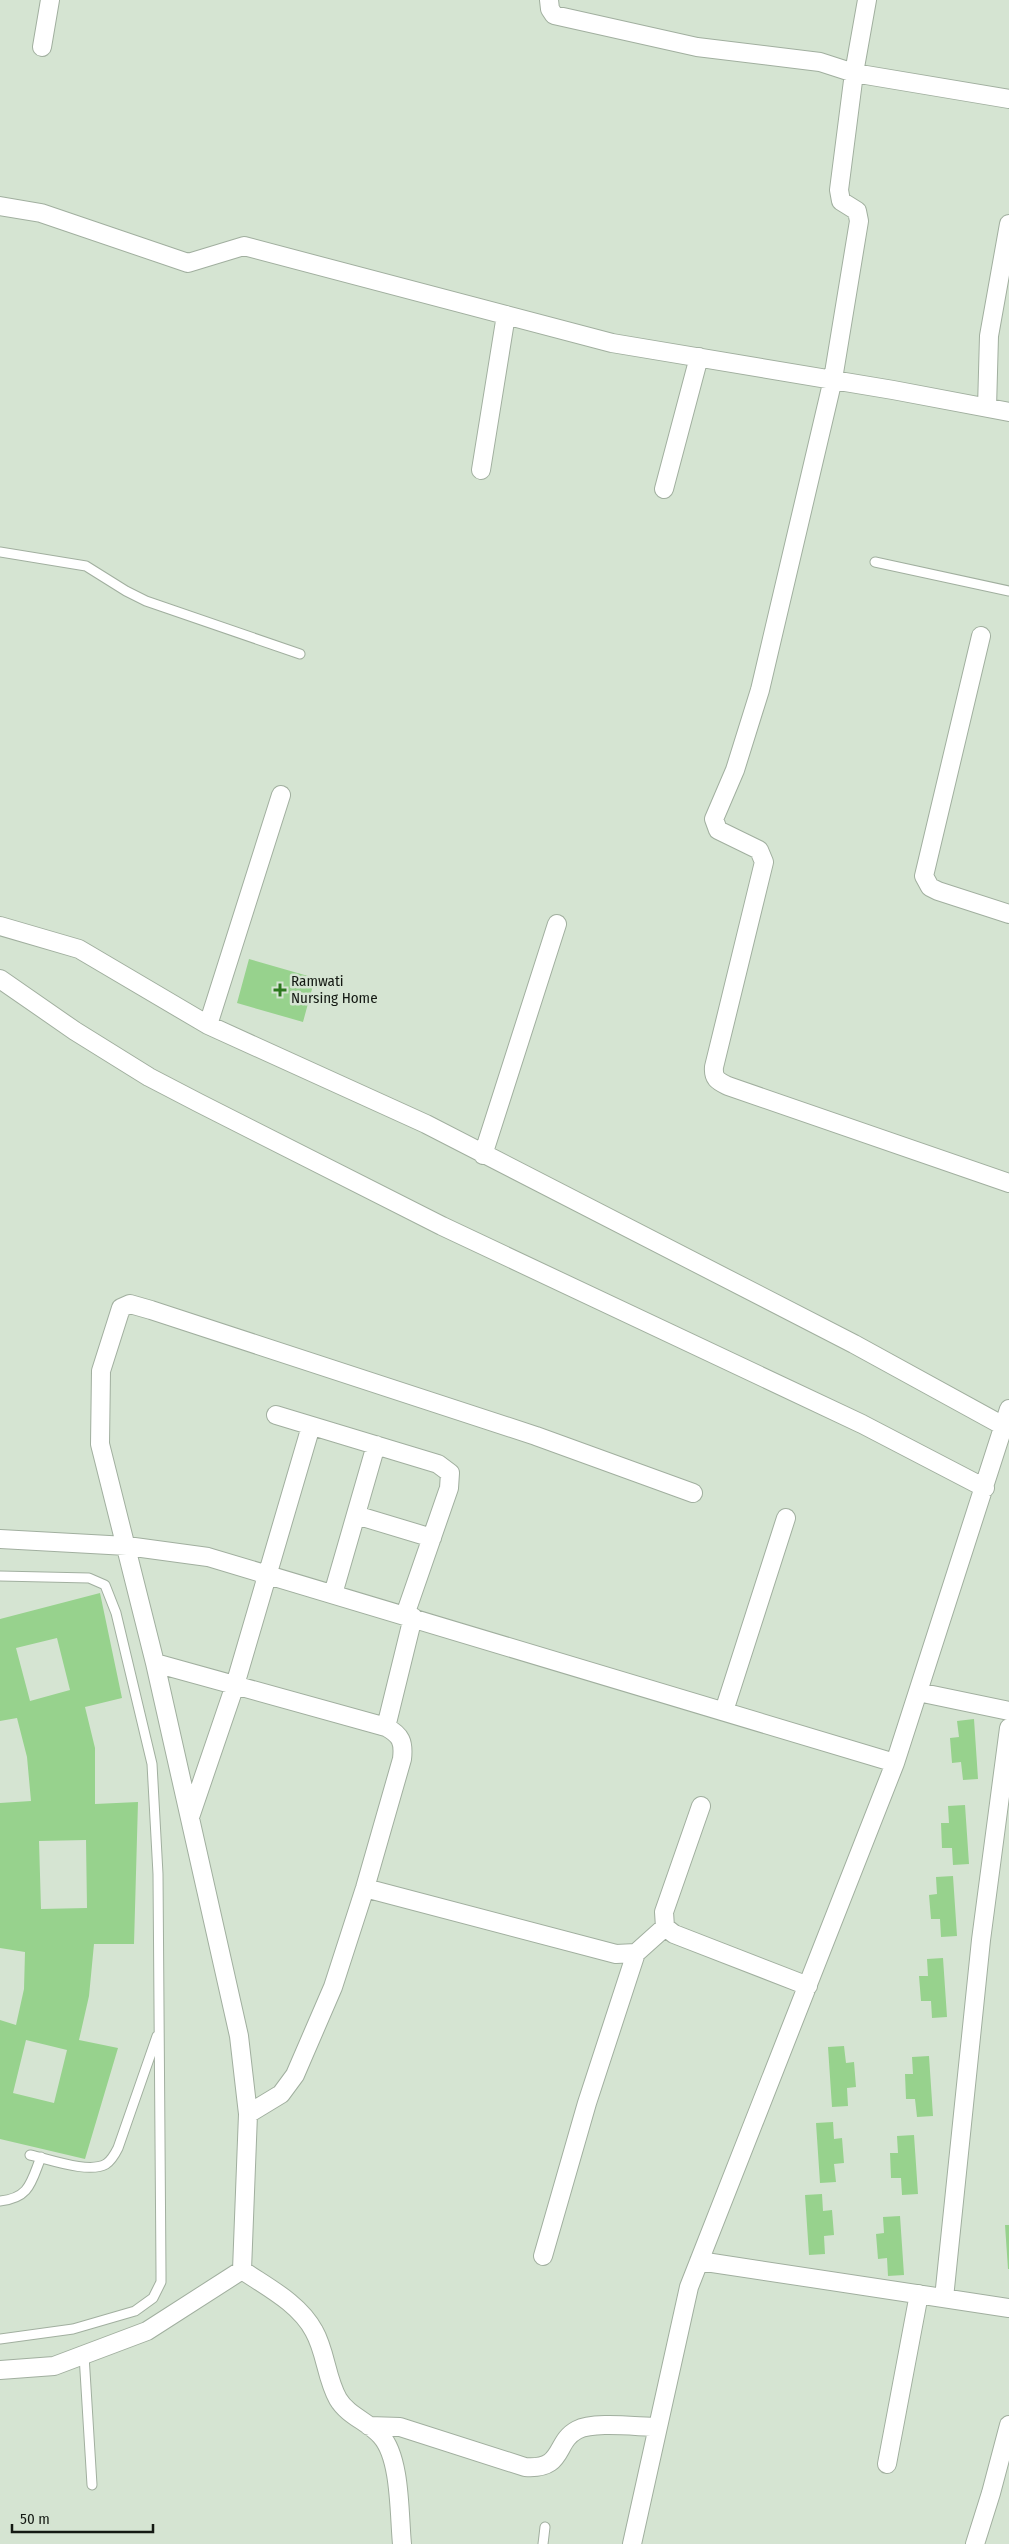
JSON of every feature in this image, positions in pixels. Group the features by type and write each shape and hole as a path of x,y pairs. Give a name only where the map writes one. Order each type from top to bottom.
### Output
{"street":[{"path":"42,47 50,0"},
{"path":"550,0 551,12 558,16 664,41 820,62 854,73 1009,99"},
{"path":"867,0 854,73 839,195 841,201 857,211 859,221 833,380 760,690 735,770 714,819 718,830 759,850 764,862 714,1075 718,1081 728,1086 1009,1183"},
{"path":"0,206 41,213 188,263 244,246 612,343 1009,412"},
{"path":"987,408 989,336 1009,224"},
{"path":"481,470 506,315"},
{"path":"664,489 700,357"},
{"path":"980,636 924,876 930,887 938,891 1009,914"},
{"path":"208,1025 281,795"},
{"path":"483,1155 557,924"},
{"path":"0,926 79,949 208,1025 426,1124 483,1155 854,1344 1006,1428"},
{"path":"0,979 75,1031 149,1077 199,1103 442,1226 862,1424 985,1488"},
{"path":"242,2270 248,2114 239,2036 155,1663 100,1444 101,1371 121,1308 130,1304 536,1436 693,1493"},
{"path":"632,2544 689,2288 895,1763 1006,1428 1009,1409"},
{"path":"276,1415 438,1464 450,1473 449,1488 409,1616 386,1728"},
{"path":"190,1817 235,1686 311,1426"},
{"path":"333,1594 376,1445"},
{"path":"356,1515 432,1538"},
{"path":"724,1711 786,1518"},
{"path":"0,1539 127,1546 208,1558 269,1574 895,1763"},
{"path":"155,1663 386,1728 394,1732 402,1742 402,1758 365,1888 332,1987 295,2076 281,2094 248,2114"},
{"path":"918,1692 1009,1711"},
{"path":"944,2298 981,1940 1009,1728"},
{"path":"701,1806 664,1912 665,1927 674,1934 808,1986"},
{"path":"365,1888 616,1954 636,1953"},
{"path":"542,2256 636,1953 665,1927"},
{"path":"699,2261 1009,2308"},
{"path":"0,2370 54,2366 147,2331 242,2270"},
{"path":"242,2270 302,2312 315,2332 338,2399 343,2407 382,2437 391,2453 395,2470 402,2544"},
{"path":"887,2464 919,2294"},
{"path":"975,2544 1009,2425"},
{"path":"370,2426 400,2427 525,2467 536,2468 546,2466 553,2460 572,2433 585,2427 658,2428"}],"lane":[{"path":"0,552 86,566 126,592 146,601 300,654"},
{"path":"875,562 1009,591"},
{"path":"0,1576 89,1578 105,1585 116,1613 152,1764 158,1874 161,2272 158,2290 146,2305 135,2311 72,2329 0,2339"},
{"path":"30,2155 85,2168 96,2168 111,2160 118,2148 159,2029"},
{"path":"0,2201 19,2198 24,2193 41,2158"},
{"path":"84,2355 92,2485"},
{"path":"543,2544 545,2526"}],"building":[{"path":"249,959 315,978 303,1022 237,1003"},
{"path":"100,1593 122,1698 85,1707 95,1748 95,1804 138,1802 134,1944 94,1944 89,1996 79,2040 118,2048 85,2159 0,2139 0,2020 16,2025 24,1989 25,1952 0,1948 0,1803 31,1801 27,1757 17,1718 0,1721 0,1619","holes":["57,1638 70,1690 30,1701 16,1648","86,1840 87,1908 41,1909 39,1841","26,2040 67,2050 54,2103 13,2093"]},
{"path":"974,1719 978,1779 963,1780 961,1762 952,1763 950,1738 959,1737 957,1721"},
{"path":"965,1805 969,1864 953,1865 952,1848 942,1848 941,1823 949,1823 948,1806"},
{"path":"953,1876 957,1936 941,1937 940,1919 931,1919 929,1895 937,1894 936,1877"},
{"path":"943,1958 947,2017 932,2018 931,2001 921,2001 919,1976 928,1976 927,1959"},
{"path":"844,2046 846,2063 854,2062 856,2087 847,2088 848,2106 832,2107 828,2047"},
{"path":"929,2056 933,2116 917,2117 915,2099 906,2099 905,2074 913,2074 912,2057"},
{"path":"833,2122 834,2139 842,2138 844,2163 834,2164 836,2182 820,2183 816,2123"},
{"path":"914,2135 918,2194 902,2195 901,2178 891,2178 890,2153 898,2153 897,2136"},
{"path":"822,2194 823,2211 832,2210 834,2235 824,2236 825,2254 809,2255 805,2195"},
{"path":"900,2216 904,2275 888,2276 887,2258 878,2259 876,2234 884,2233 883,2217"},
{"path":"1005,2225 1009,2225 1009,2269 1008,2269"}],"place":[{"name":"Ramwati Nursing Home","path":"280,990"}]}
